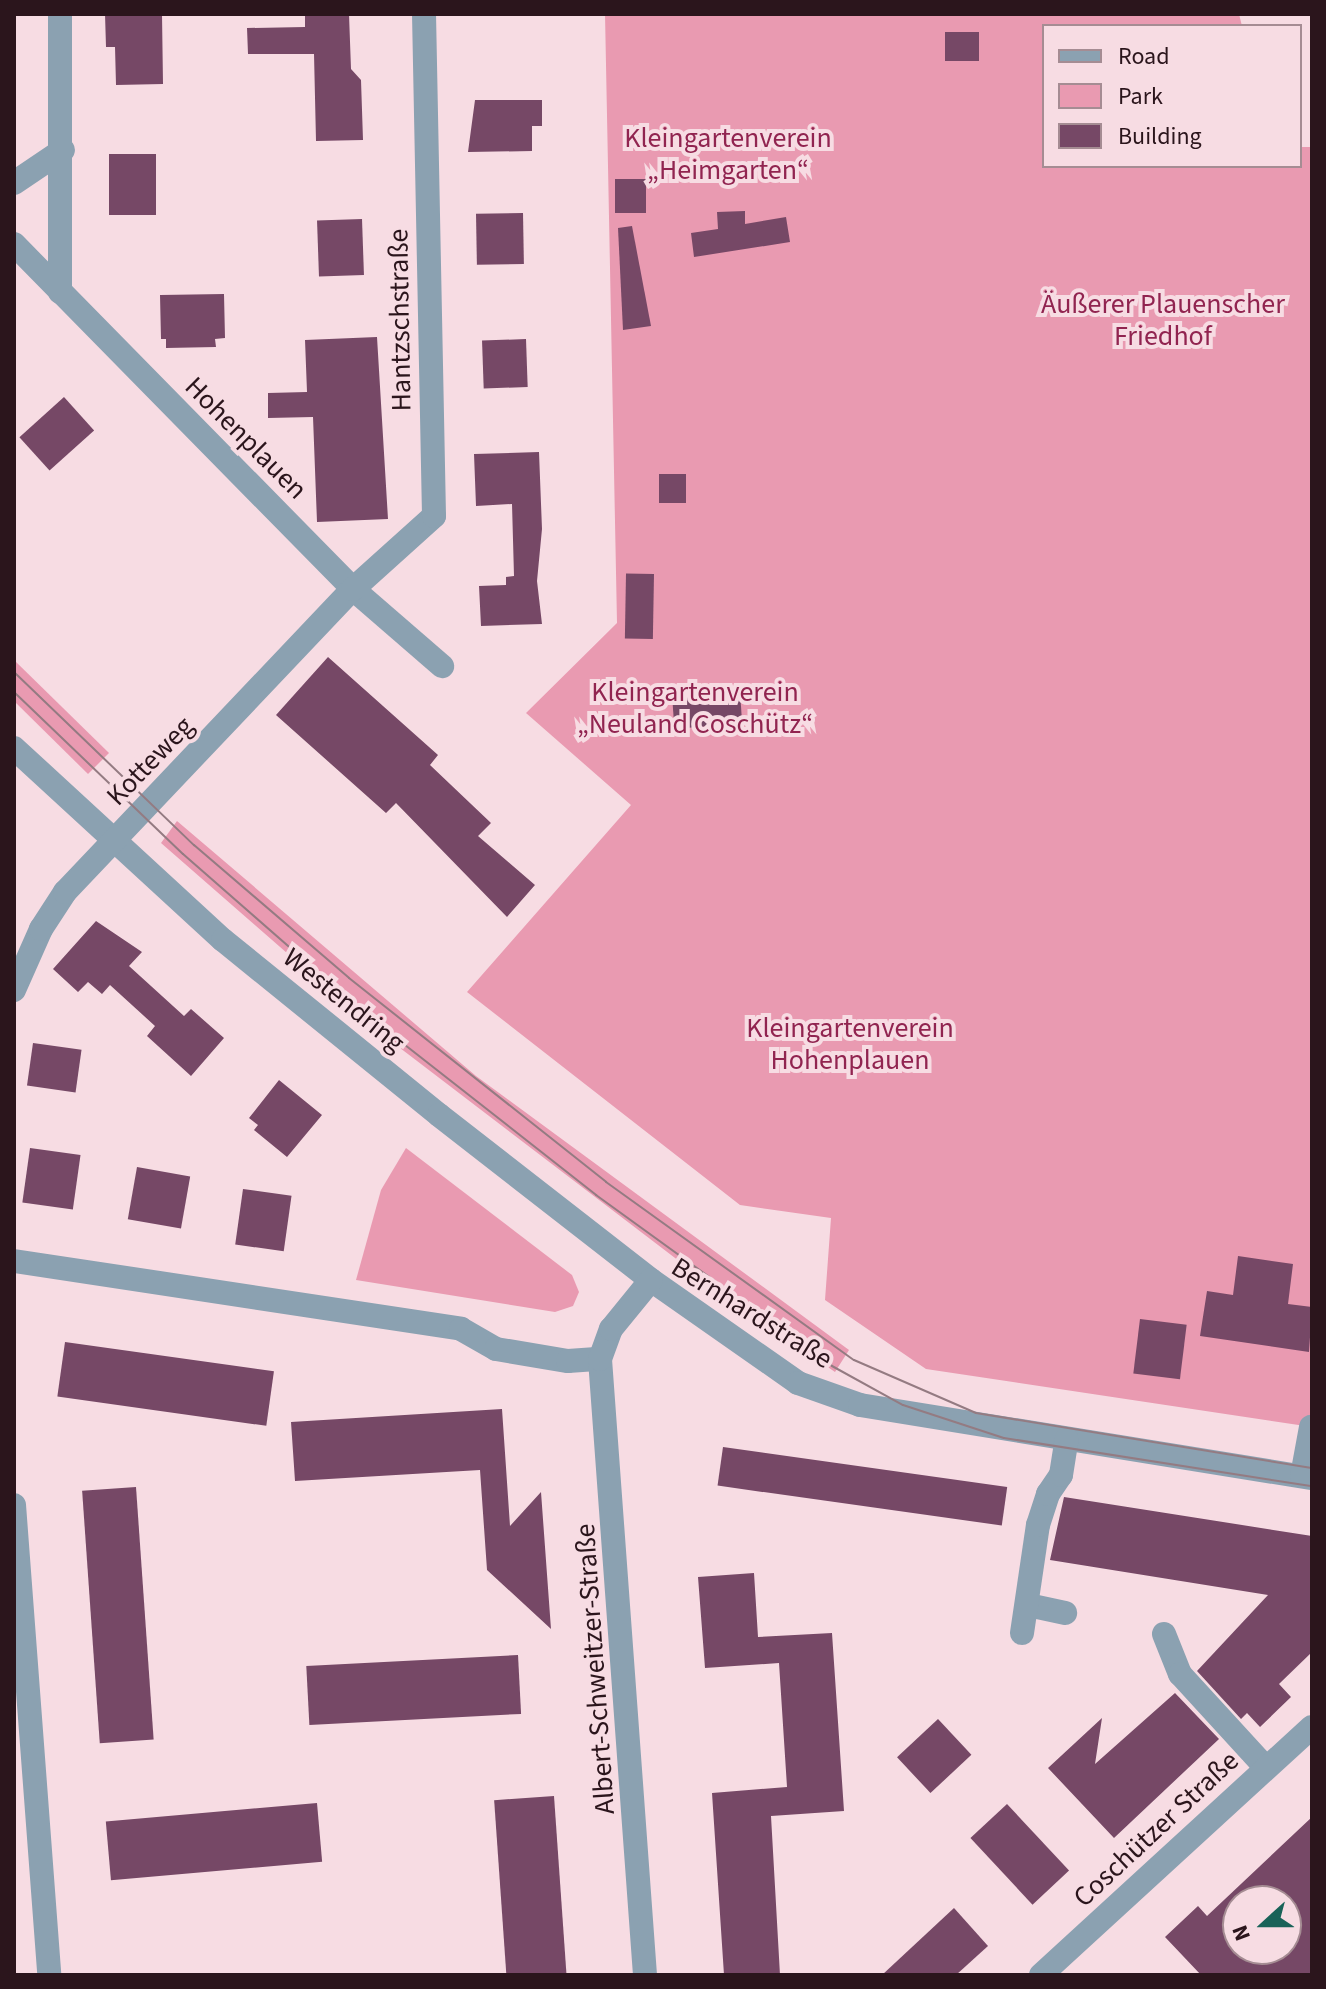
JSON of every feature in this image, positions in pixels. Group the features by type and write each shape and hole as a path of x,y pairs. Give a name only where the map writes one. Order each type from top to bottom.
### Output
{"street":[{"path":"60,14 63,150 60,292"},
{"name":"Hantzschstraße","path":"353,589 434,516 424,14"},
{"path":"14,183 63,150"},
{"name":"Hohenplauen","path":"14,244 353,589 442,666"},
{"name":"Kotteweg","path":"14,990 57,904 353,589"},
{"name":"Westendring","path":"14,748 223,940 651,1280"},
{"path":"14,1261 461,1329 496,1349 568,1361 600,1359"},
{"name":"Bernhardstraße","path":"600,1359 611,1329 651,1280 764,1362 833,1399 1307,1477"},
{"name":"Albert-Schweitzer-Straße","path":"600,1359 645,1975"},
{"path":"1307,1477 1311,1427"},
{"path":"1022,1633 1038,1525 1048,1494 1061,1475 1067,1439"},
{"path":"14,1505 49,1975"},
{"path":"1028,1605 1065,1613"},
{"path":"1164,1634 1180,1674 1266,1768"},
{"name":"Coschützer Straße","path":"1041,1975 1312,1727"}],"green space":[{"path":"605,14 1239,14 1242,24 1042,24 1042,168 1302,168 1302,147 1312,147 1312,1427 926,1369 825,1300 831,1218 740,1205 467,992 631,805 526,713 617,623"},
{"path":"14,660 109,753 88,774 14,701"},
{"path":"177,821 476,1076 849,1350 835,1372 734,1303 366,1022 161,843"},
{"path":"406,1148 572,1275 579,1292 573,1306 555,1312 356,1280 381,1190"}],"building":[{"path":"105,14 162,14 163,84 116,85 115,47 106,47"},
{"path":"305,14 349,14 351,69 361,80 363,140 316,141 314,54 248,54 247,28 305,27"},
{"path":"945,32 979,32 979,61 945,61"},
{"path":"475,100 542,100 542,126 532,126 532,151 468,152"},
{"path":"109,154 156,154 156,215 109,215"},
{"path":"615,179 646,179 646,213 615,213"},
{"path":"745,211 745,224 786,217 790,242 694,257 691,233 718,229 717,212"},
{"path":"523,213 524,264 477,265 476,214"},
{"path":"362,219 364,275 319,277 317,221"},
{"path":"632,226 651,326 623,330 618,228"},
{"path":"224,294 225,338 215,339 216,347 166,348 166,339 161,339 160,295"},
{"path":"377,337 388,519 317,522 313,417 268,418 268,393 307,392 305,340"},
{"path":"526,339 528,387 484,389 482,341"},
{"path":"64,397 94,430 50,471 19,437"},
{"path":"539,452 542,529 537,581 542,624 481,626 479,586 506,585 506,577 514,576 512,504 476,506 474,454"},
{"path":"659,474 686,474 686,503 659,503"},
{"path":"626,574 654,574 653,639 625,639"},
{"path":"328,657 438,755 430,765 491,823 478,836 535,885 507,917 396,803 386,813 276,715"},
{"path":"740,692 742,724 674,729 672,697"},
{"path":"96,921 142,952 129,966 184,1016 191,1009 224,1038 191,1076 147,1036 155,1026 110,985 102,994 88,982 78,992 53,969"},
{"path":"33,1043 82,1050 76,1092 27,1086"},
{"path":"279,1080 322,1115 287,1157 254,1130 258,1125 249,1118"},
{"path":"30,1148 81,1155 73,1210 22,1202"},
{"path":"137,1167 190,1176 181,1229 128,1219"},
{"path":"243,1189 292,1196 284,1251 235,1244"},
{"path":"1238,1256 1293,1264 1288,1304 1312,1307 1309,1352 1200,1336 1207,1291 1233,1295"},
{"path":"1140,1319 1187,1325 1180,1379 1133,1374"},
{"path":"65,1342 274,1371 266,1426 57,1396"},
{"path":"502,1409 510,1526 541,1492 551,1629 487,1570 480,1470 295,1481 291,1422"},
{"path":"723,1447 1007,1487 1002,1526 718,1486"},
{"path":"136,1487 154,1739 100,1743 82,1491"},
{"path":"1064,1497 1312,1536 1312,1652 1279,1684 1291,1697 1260,1727 1247,1713 1241,1719 1197,1671 1268,1595 1050,1560"},
{"path":"754,1573 758,1637 832,1633 844,1811 771,1816 780,1975 724,1975 712,1793 787,1787 779,1663 705,1668 698,1577"},
{"path":"518,1655 521,1714 309,1725 306,1666"},
{"path":"1175,1693 1219,1739 1114,1838 1048,1768 1102,1718 1095,1764"},
{"path":"938,1719 971,1755 930,1793 897,1757"},
{"path":"554,1796 566,1975 506,1975 494,1800"},
{"path":"317,1803 322,1862 111,1880 106,1821"},
{"path":"1007,1804 1069,1871 1032,1905 970,1838"},
{"path":"1312,1817 1312,1975 1201,1975 1165,1937 1198,1906 1207,1916 1222,1902 1222,1965 1302,1965 1302,1885 1240,1885"},
{"path":"954,1908 988,1946 956,1975 882,1975"}],"tram line":[{"path":"14,672 194,845 349,978 606,1182 854,1360 976,1413 1312,1468"},
{"path":"14,692 183,854 368,1016 596,1195 832,1366 903,1405 1004,1438 1312,1486"}],"park label":[{"name":"Kleingartenverein „Heimgarten“","path":"728,154"},
{"name":"Äußerer Plauenscher Friedhof","path":"1163,320"},
{"name":"Kleingartenverein „Neuland Coschütz“","path":"695,708"},
{"name":"Kleingartenverein Hohenplauen","path":"850,1044"}]}
